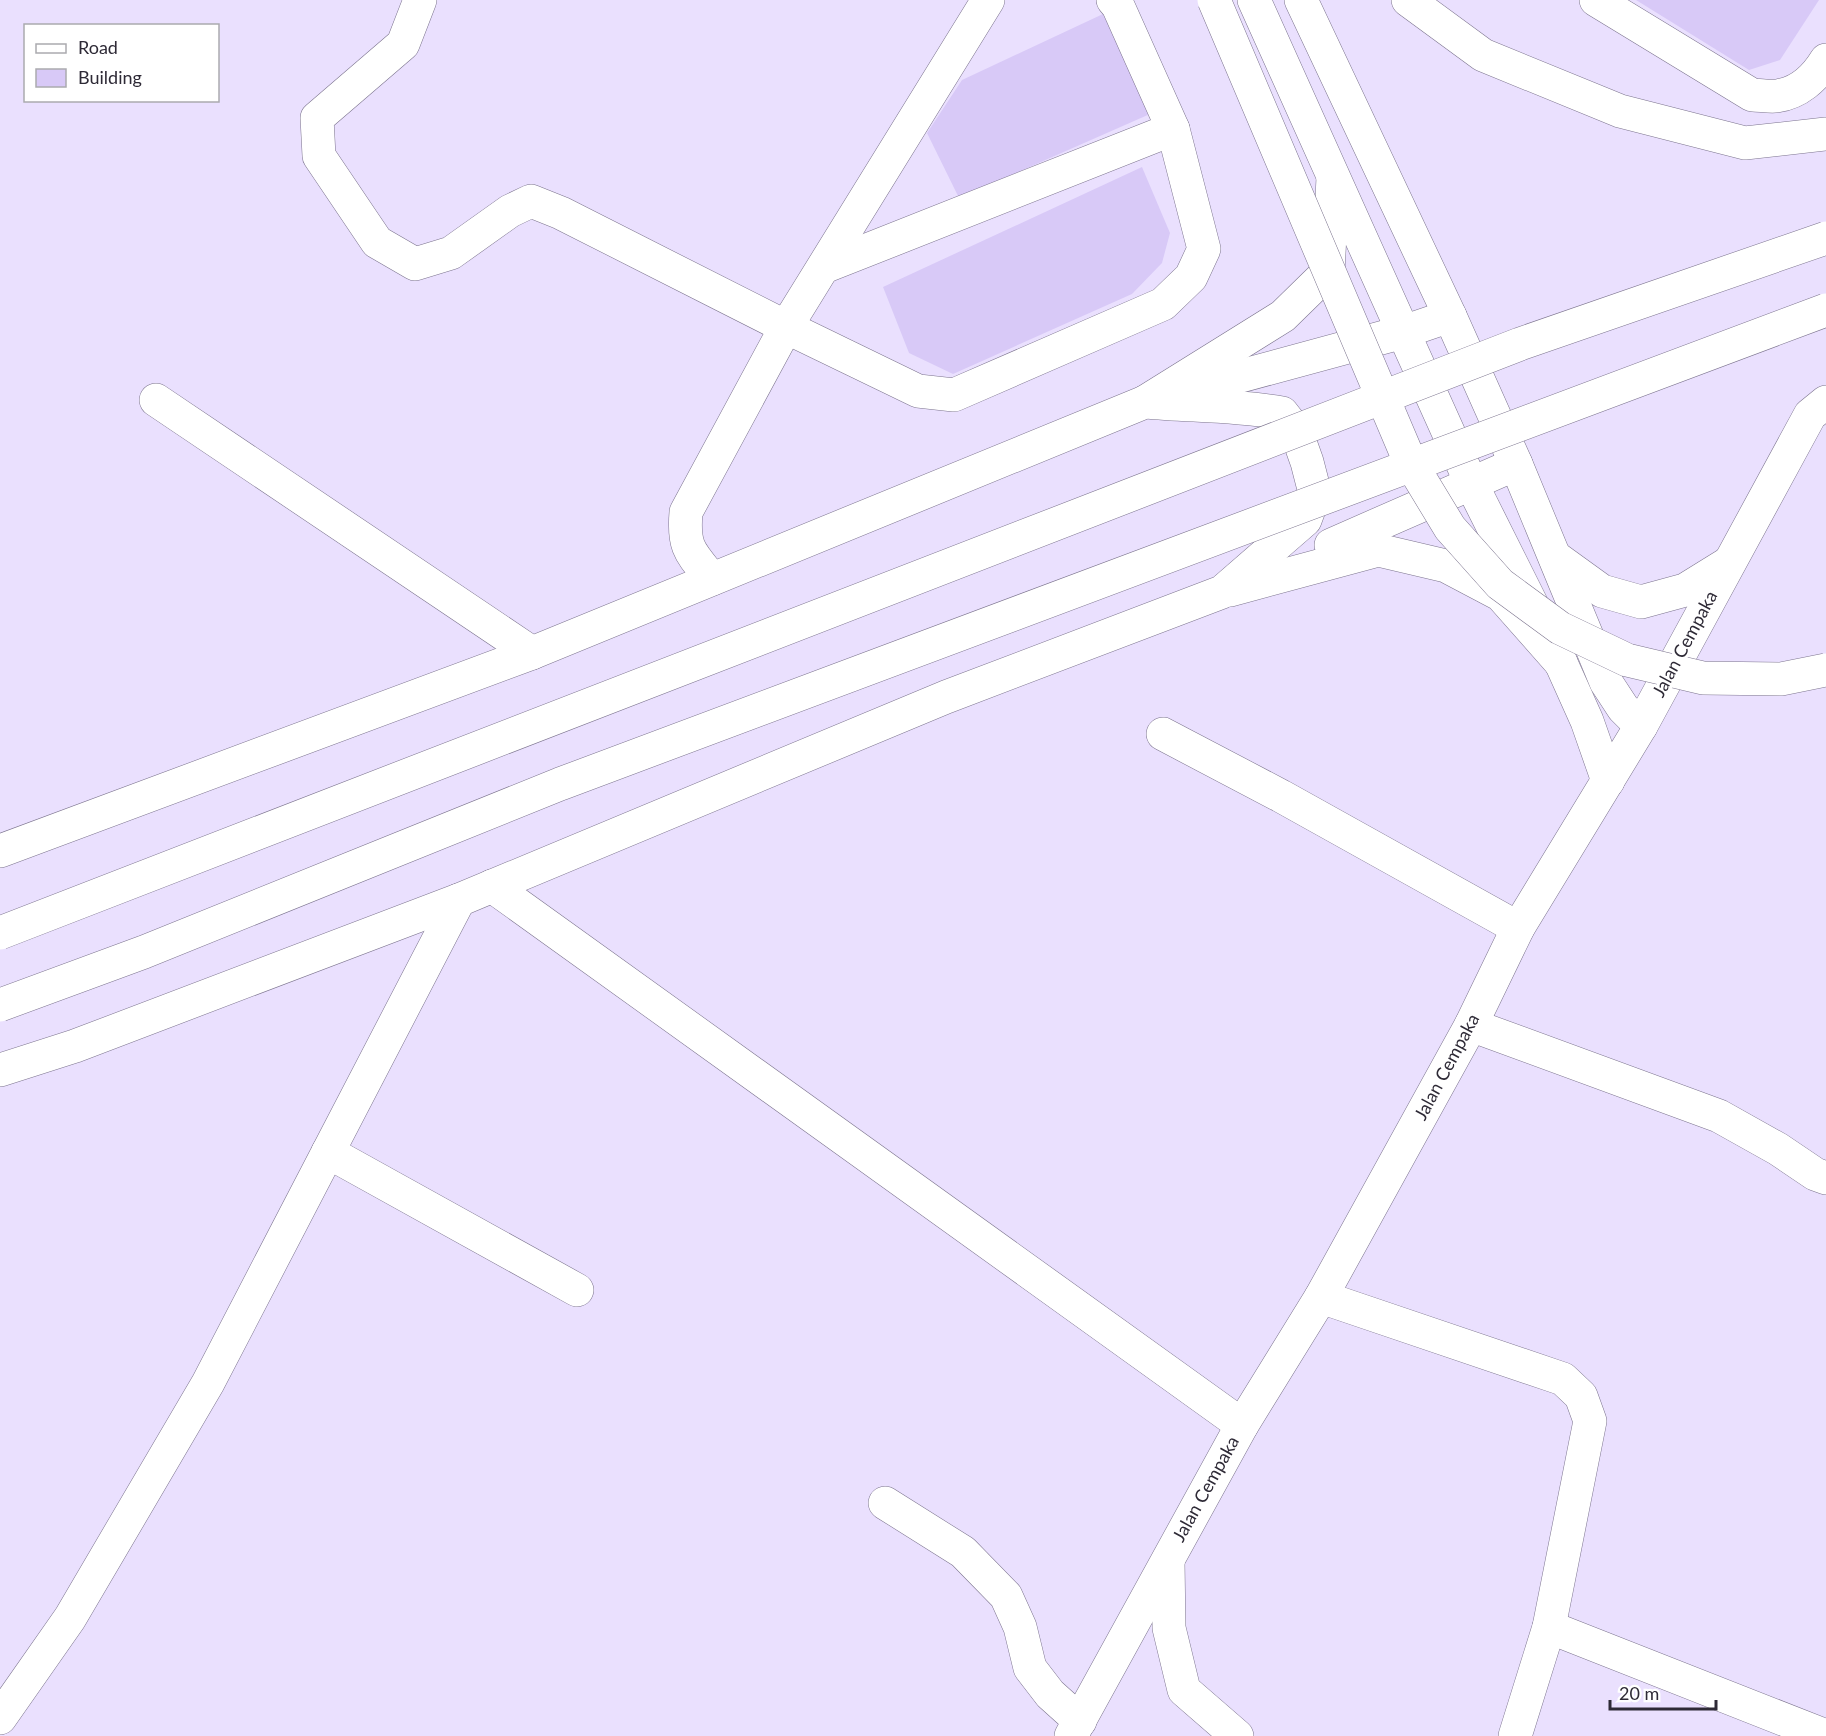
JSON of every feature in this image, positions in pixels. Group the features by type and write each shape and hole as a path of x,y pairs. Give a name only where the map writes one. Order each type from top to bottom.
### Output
{"main road":[{"path":"420,0 403,44 317,118 319,156 377,242 415,264 451,253 510,212 531,201 561,213 918,391 954,395 1163,304 1191,277 1204,249 1173,129 1118,6 1113,0"},
{"path":"712,579 690,552 685,531 686,512 786,327 988,0"},
{"path":"1214,0 1410,462 1450,528 1500,584 1560,628 1627,660 1703,678 1781,679 1826,670"},
{"path":"1254,0 1472,485 1561,663 1587,721 1608,781"},
{"path":"1301,0 1450,316 1516,464 1606,682 1623,708 1641,726"},
{"path":"1408,0 1483,55 1620,111 1745,142 1826,134"},
{"path":"1596,0 1752,95 1776,96 1799,88 1818,73 1826,60"},
{"path":"825,267 1173,129"},
{"path":"1145,402 1283,316 1328,272 1333,178"},
{"path":"0,933 1520,344 1826,238"},
{"path":"0,1005 144,952 560,784 1826,310"},
{"path":"0,851 532,652 1145,402 1403,332 1450,316"},
{"path":"156,400 532,652"},
{"path":"1145,402 1281,413 1296,430 1315,494 1305,520 1222,592"},
{"name":"Jalan Cempaka","path":"1075,1728 1242,1425 1321,1297 1471,1025 1518,928 1641,726 1810,415 1826,402"},
{"path":"0,1070 75,1046 459,900 946,697 1222,592 1516,464"},
{"path":"1222,592 1378,550 1446,566 1501,595 1561,663"},
{"path":"1555,557 1602,591 1641,602 1684,590 1727,564"},
{"path":"1162,734 1281,796 1518,928"},
{"path":"492,886 1242,1425"},
{"path":"0,1718 70,1618 208,1383 459,900"},
{"path":"1471,1025 1719,1116 1778,1149 1815,1174 1826,1178"},
{"path":"328,1152 577,1290"},
{"path":"1321,1297 1563,1379 1581,1396 1590,1421 1549,1628 1515,1736"},
{"path":"885,1503 963,1552 1006,1596 1020,1627 1030,1668 1075,1728"},
{"path":"1168,1559 1169,1628 1184,1690 1237,1736"},
{"path":"1549,1628 1826,1736"}],"building":[{"path":"1636,0 1819,0 1780,60 1749,70"},
{"path":"1103,14 1150,114 959,198 927,133 962,80"},
{"path":"1142,167 1170,233 1162,263 1132,294 953,374 909,353 883,287"}]}
